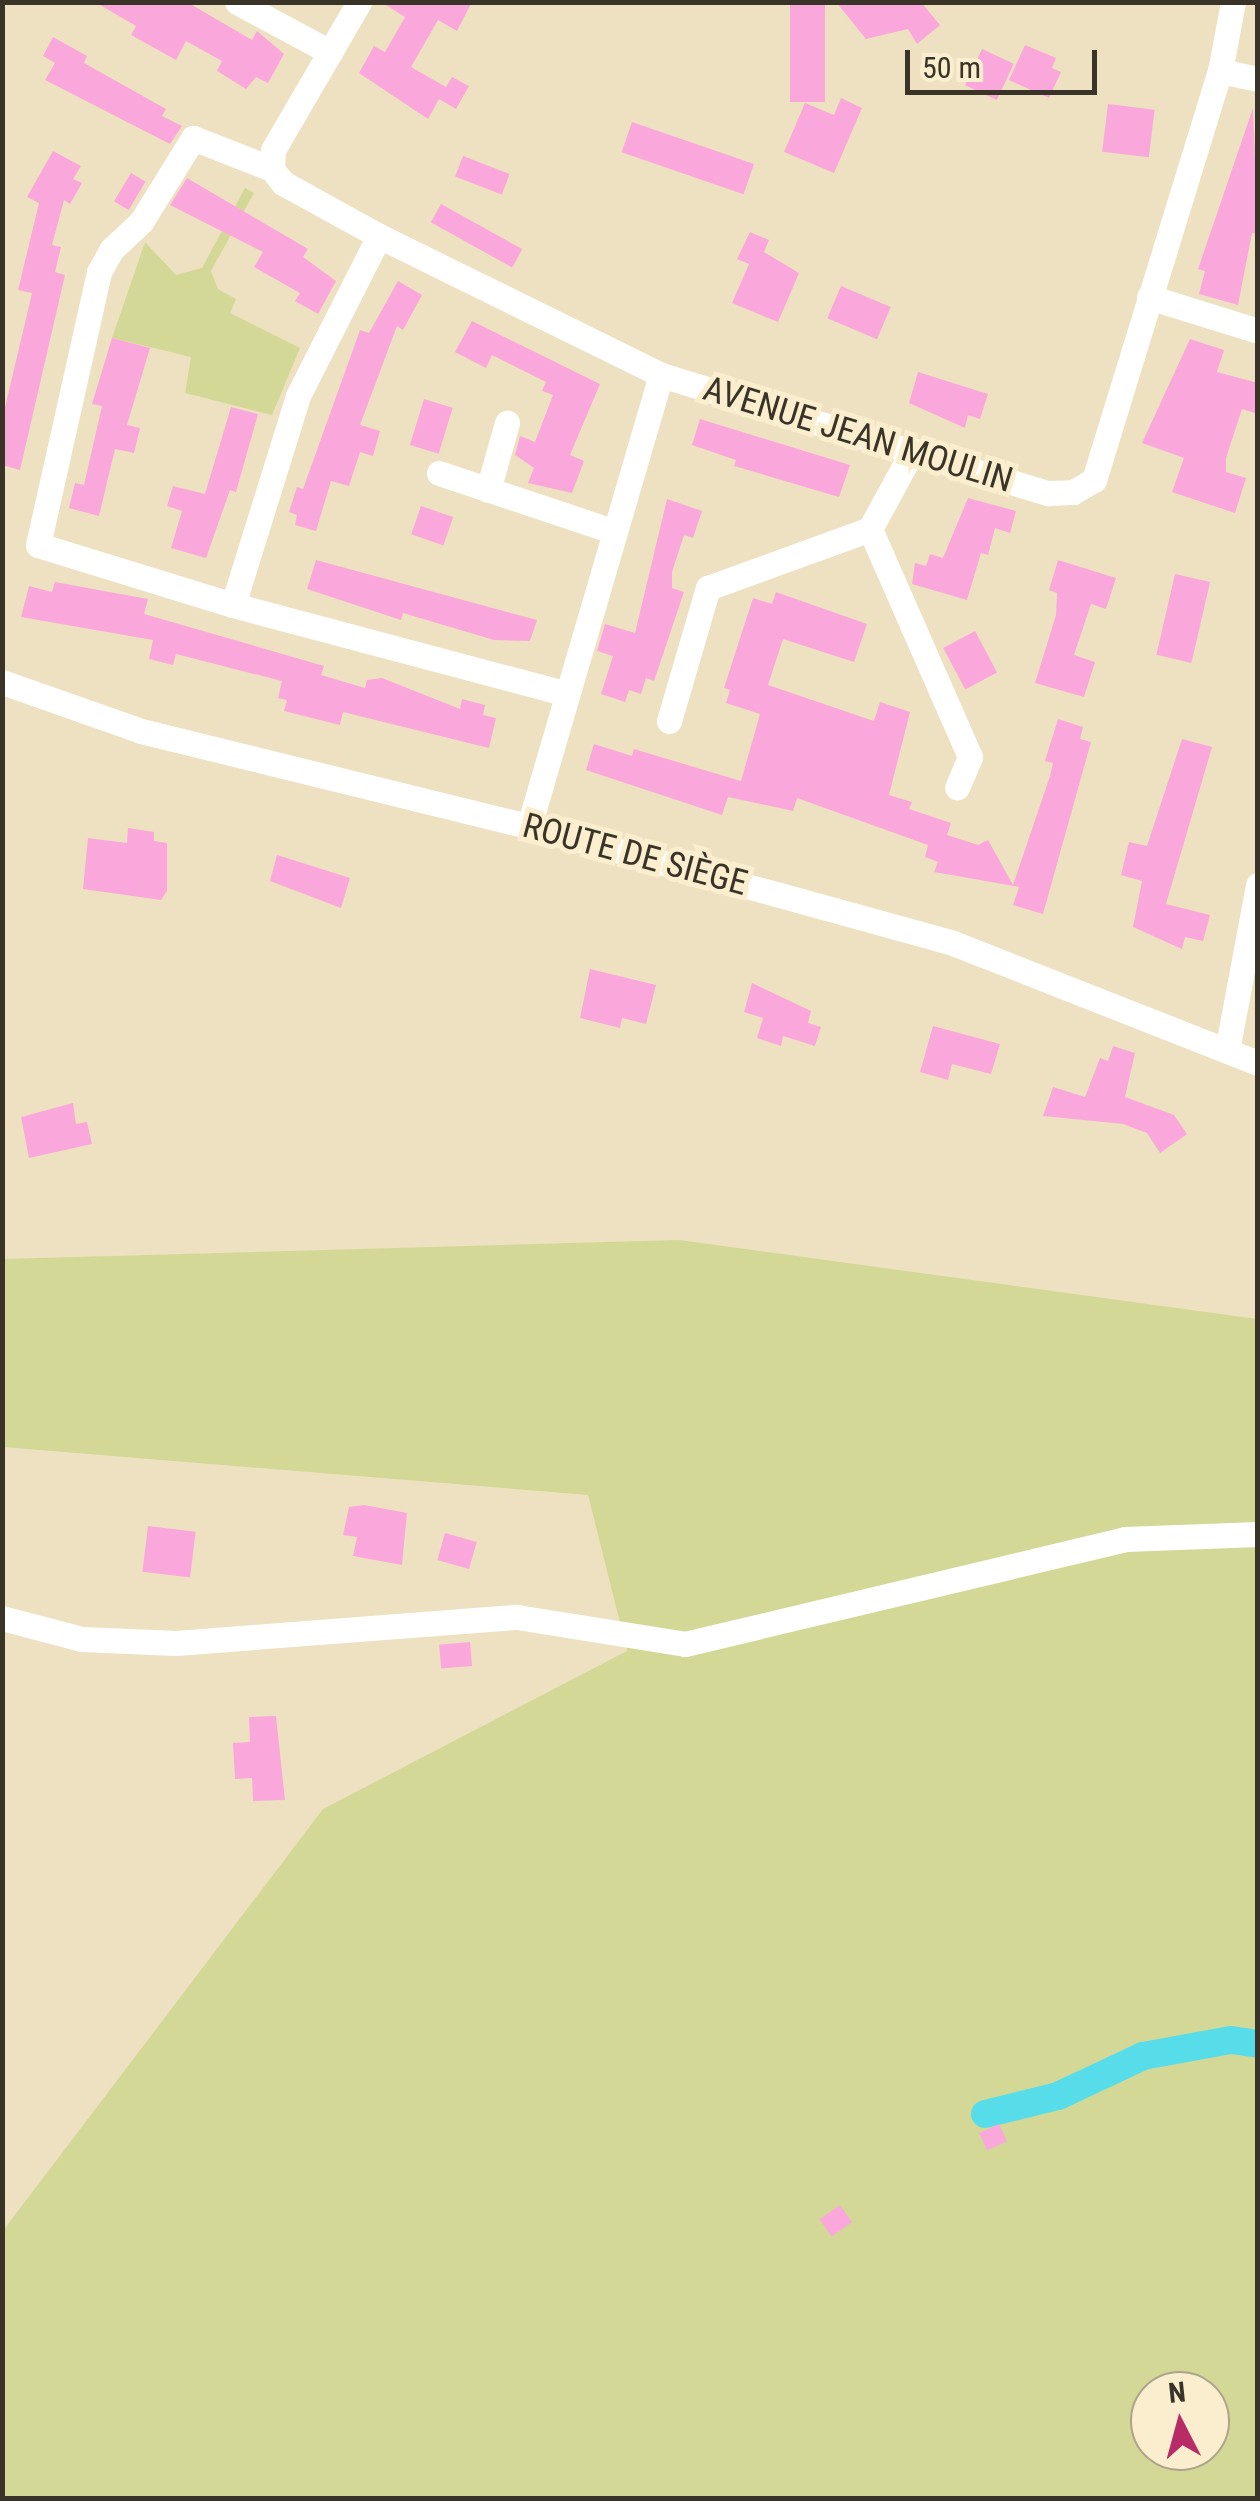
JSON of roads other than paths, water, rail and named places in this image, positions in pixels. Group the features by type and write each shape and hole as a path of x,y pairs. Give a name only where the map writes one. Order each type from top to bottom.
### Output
{"street":[{"path":"236,2 330,52"},
{"path":"272,168 273,150 359,2"},
{"name":"AVENUE JEAN MOULIN","path":"529,826 563,693 661,374 1048,493 1073,492 1094,480 1220,70 1233,2"},
{"path":"1220,70 1258,79"},
{"path":"563,693 233,605 38,545 98,272 112,249 141,222 193,138 272,168 283,183 379,236 661,374"},
{"path":"233,605 298,396 379,236"},
{"path":"1149,297 1258,331"},
{"path":"488,490 507,422"},
{"path":"669,721 708,588 870,530 912,450"},
{"path":"439,474 612,531"},
{"path":"870,530 970,757 957,787"},
{"name":"ROUTE DE SIÈGE","path":"2,682 141,731 529,826 953,943 1258,1062"},
{"path":"1227,1050 1258,885"},
{"path":"2,1618 82,1639 176,1643 517,1617 686,1644 1126,1539 1258,1534"}],"waterway":[{"path":"985,2114 1058,2096 1143,2056 1231,2040 1258,2044"}]}
